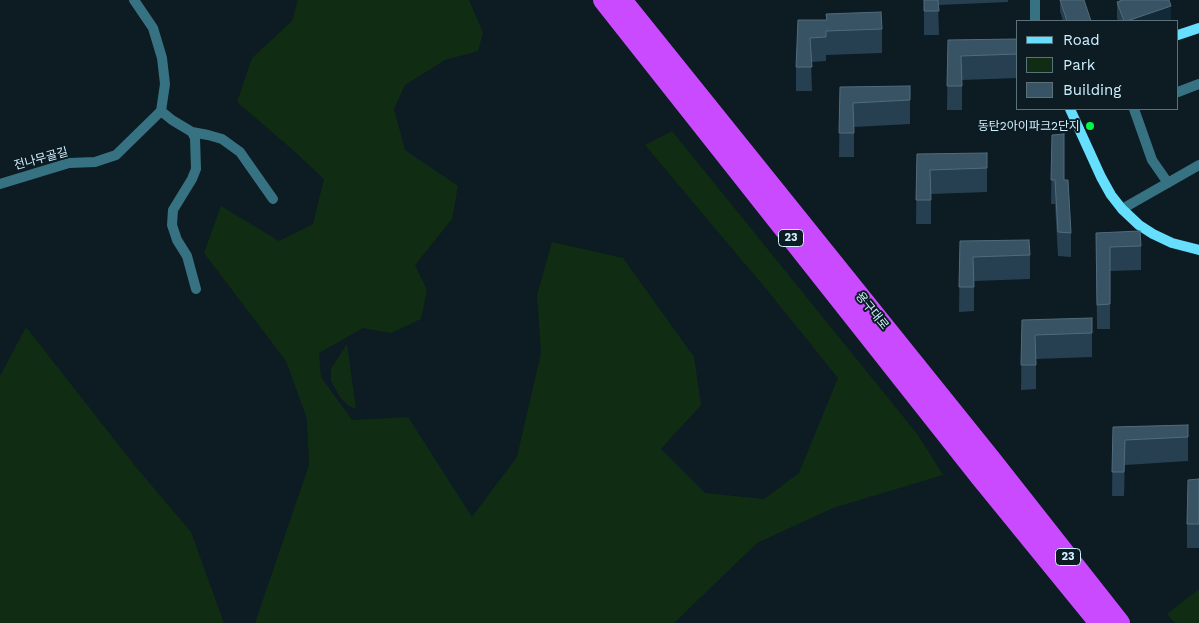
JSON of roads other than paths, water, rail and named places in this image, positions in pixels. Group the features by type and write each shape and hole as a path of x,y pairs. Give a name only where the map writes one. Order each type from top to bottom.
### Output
{"highway":[{"name":"용구대로","path":"602,0 980,477 1008,496 1120,623"},
{"name":"용구대로","path":"622,0 991,459 1008,496 1099,623"}],"street":[{"path":"134,0 153,28 162,58 165,84 161,111 192,132 222,139 240,152 273,198"},
{"path":"1035,0 1035,20"},
{"path":"1179,36 1199,28"},
{"path":"1179,92 1199,84"},
{"path":"1070,110 1101,176 1122,209 1139,225 1153,234 1172,243 1199,250"},
{"path":"1134,110 1152,160 1168,183"},
{"name":"전나무골길","path":"0,184 68,163 95,162 116,155 161,111"},
{"path":"192,132 195,138 196,169 173,210 172,225 177,240 187,256 196,289"},
{"path":"1122,209 1199,165"}],"place":[{"name":"동탄2아이파크2단지","path":"1090,126"}]}
